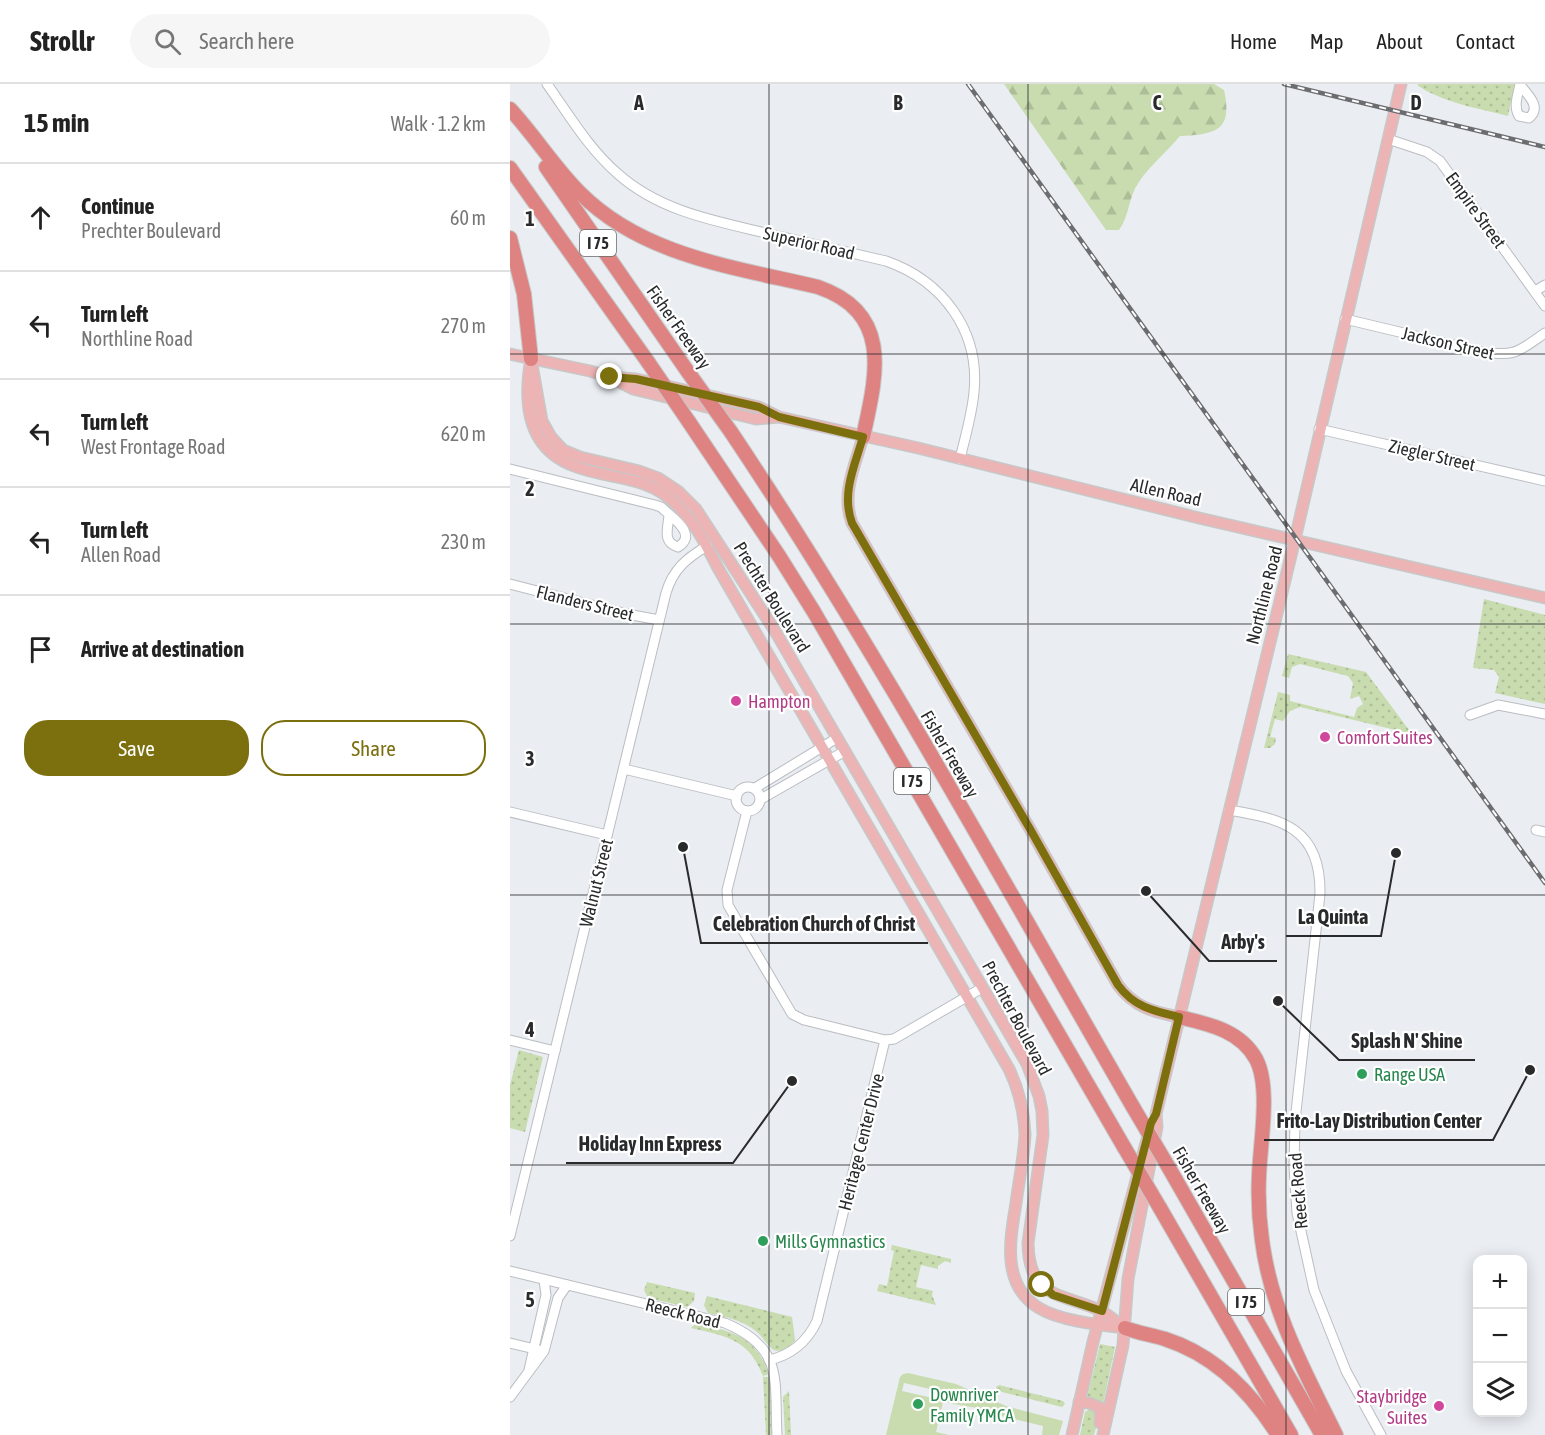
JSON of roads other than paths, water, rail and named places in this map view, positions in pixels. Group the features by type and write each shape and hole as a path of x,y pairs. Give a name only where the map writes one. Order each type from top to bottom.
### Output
{"highway":[{"path":"510,109 529,129 558,170 580,194 609,219 671,250 818,287 845,301 864,323 874,349 876,375 863,437"},
{"name":"Fisher Freeway","path":"510,114 731,432 805,543 854,623 1323,1435"},
{"name":"I 75","path":"510,168 689,422 814,612 1291,1435"},
{"path":"510,238 524,294 531,359"},
{"path":"1179,1017 1210,1024 1232,1034 1248,1048 1259,1066 1263,1090 1259,1195 1262,1240 1268,1272 1277,1306 1295,1350 1336,1435"},
{"path":"1125,1328 1190,1349 1216,1365 1249,1394 1278,1435"}],"main road":[{"name":"Northline Road","path":"1073,1435 1098,1324 1151,1123 1156,1114 1295,539 1401,84"},
{"name":"Allen Road","path":"510,354 610,377 633,389 745,416 779,417 1545,598"},
{"name":"Prechter Boulevard","path":"531,359 527,381 530,420 546,448 574,466 636,482 664,494 695,524 829,761 1009,1069 1019,1092 1025,1134 1009,1244 1010,1265 1015,1284 1027,1299 1040,1309 1082,1323 1125,1328"},
{"name":"Prechter Boulevard","path":"531,359 542,421 551,437 563,450 580,457 639,471 658,478 679,492 696,509 775,630 955,937 1027,1064 1036,1086 1042,1111 1043,1135 1028,1243 1032,1272 1053,1295 1102,1311 1125,1328"},
{"path":"863,437 848,492 848,508 852,523 1118,985 1132,1001 1145,1008 1179,1017"},
{"path":"759,638 775,630"},
{"path":"783,679 785,671 798,670"},
{"path":"804,716 813,717 821,710"},
{"path":"892,869 897,859 909,860"},
{"path":"914,906 925,912 946,946 952,945 955,937"},
{"path":"1019,1092 1030,1094 1036,1086"},
{"name":"Northline Road","path":"1103,1435 1123,1345 1128,1280 1157,1128 1156,1114"},
{"path":"1015,1208 1024,1203 1028,1204 1032,1210"},
{"path":"1079,1402 1101,1408 1097,1435"}],"street":[{"name":"Superior Road","path":"547,84 591,145 610,167 630,183 664,204 700,218 886,261 911,271 932,286 947,301 960,320 969,340 974,362 973,403 960,459"},
{"name":"Empire Street","path":"1388,140 1427,152 1440,161 1545,306"},
{"path":"1535,291 1545,285"},
{"name":"Jackson Street","path":"1345,319 1503,355 1517,352 1545,333"},
{"name":"Ziegler Street","path":"1319,429 1545,481"},
{"path":"510,469 655,504 669,515"},
{"name":"Walnut Street","path":"510,1236 659,620 672,576 683,562 707,546"},
{"name":"Flanders Street","path":"510,584 659,620"},
{"path":"1470,715 1497,705 1545,714"},
{"path":"747,811 738,804 737,796 744,788 755,788 837,738"},
{"path":"747,811 755,809 761,799 845,752"},
{"path":"624,769 737,796"},
{"path":"755,788 761,799"},
{"name":"Reeck Road","path":"1229,810 1271,818 1290,827 1307,843 1319,867 1320,894 1294,1120 1294,1167 1298,1213 1305,1256 1314,1290 1346,1371 1381,1435"},
{"path":"747,811 726,890 728,905 792,1014 804,1020 885,1040 902,1036 982,988"},
{"path":"510,812 607,835"},
{"path":"510,1040 555,1051"},
{"name":"Heritage Center Drive","path":"769,1360 798,1347 809,1335 817,1321 885,1040"},
{"name":"Reeck Road","path":"510,1271 725,1323 740,1329 753,1338 764,1350 769,1360 776,1387 777,1435"},
{"path":"528,1375 546,1295 544,1280"},
{"path":"510,1397 544,1351 558,1298 567,1285"},
{"path":"510,1343 544,1351"}],"railway":[{"path":"968,84 1545,883"},
{"path":"1284,84 1545,147"}],"place":[{"name":"Hampton","path":"736,701"},
{"name":"Comfort Suites","path":"1325,737"},
{"name":"Celebration Church of Christ","path":"683,847"},
{"name":"La Quinta","path":"1396,853"},
{"name":"Arby's","path":"1146,891"},
{"name":"Splash N' Shine","path":"1278,1001"},
{"name":"Frito-Lay Distribution Center","path":"1530,1070"},
{"name":"Range USA","path":"1362,1074"},
{"name":"Holiday Inn Express","path":"792,1081"},
{"name":"Mills Gymnastics","path":"763,1241"},
{"name":"Downriver Family YMCA","path":"918,1404"},
{"name":"Staybridge Suites","path":"1439,1406"}]}
